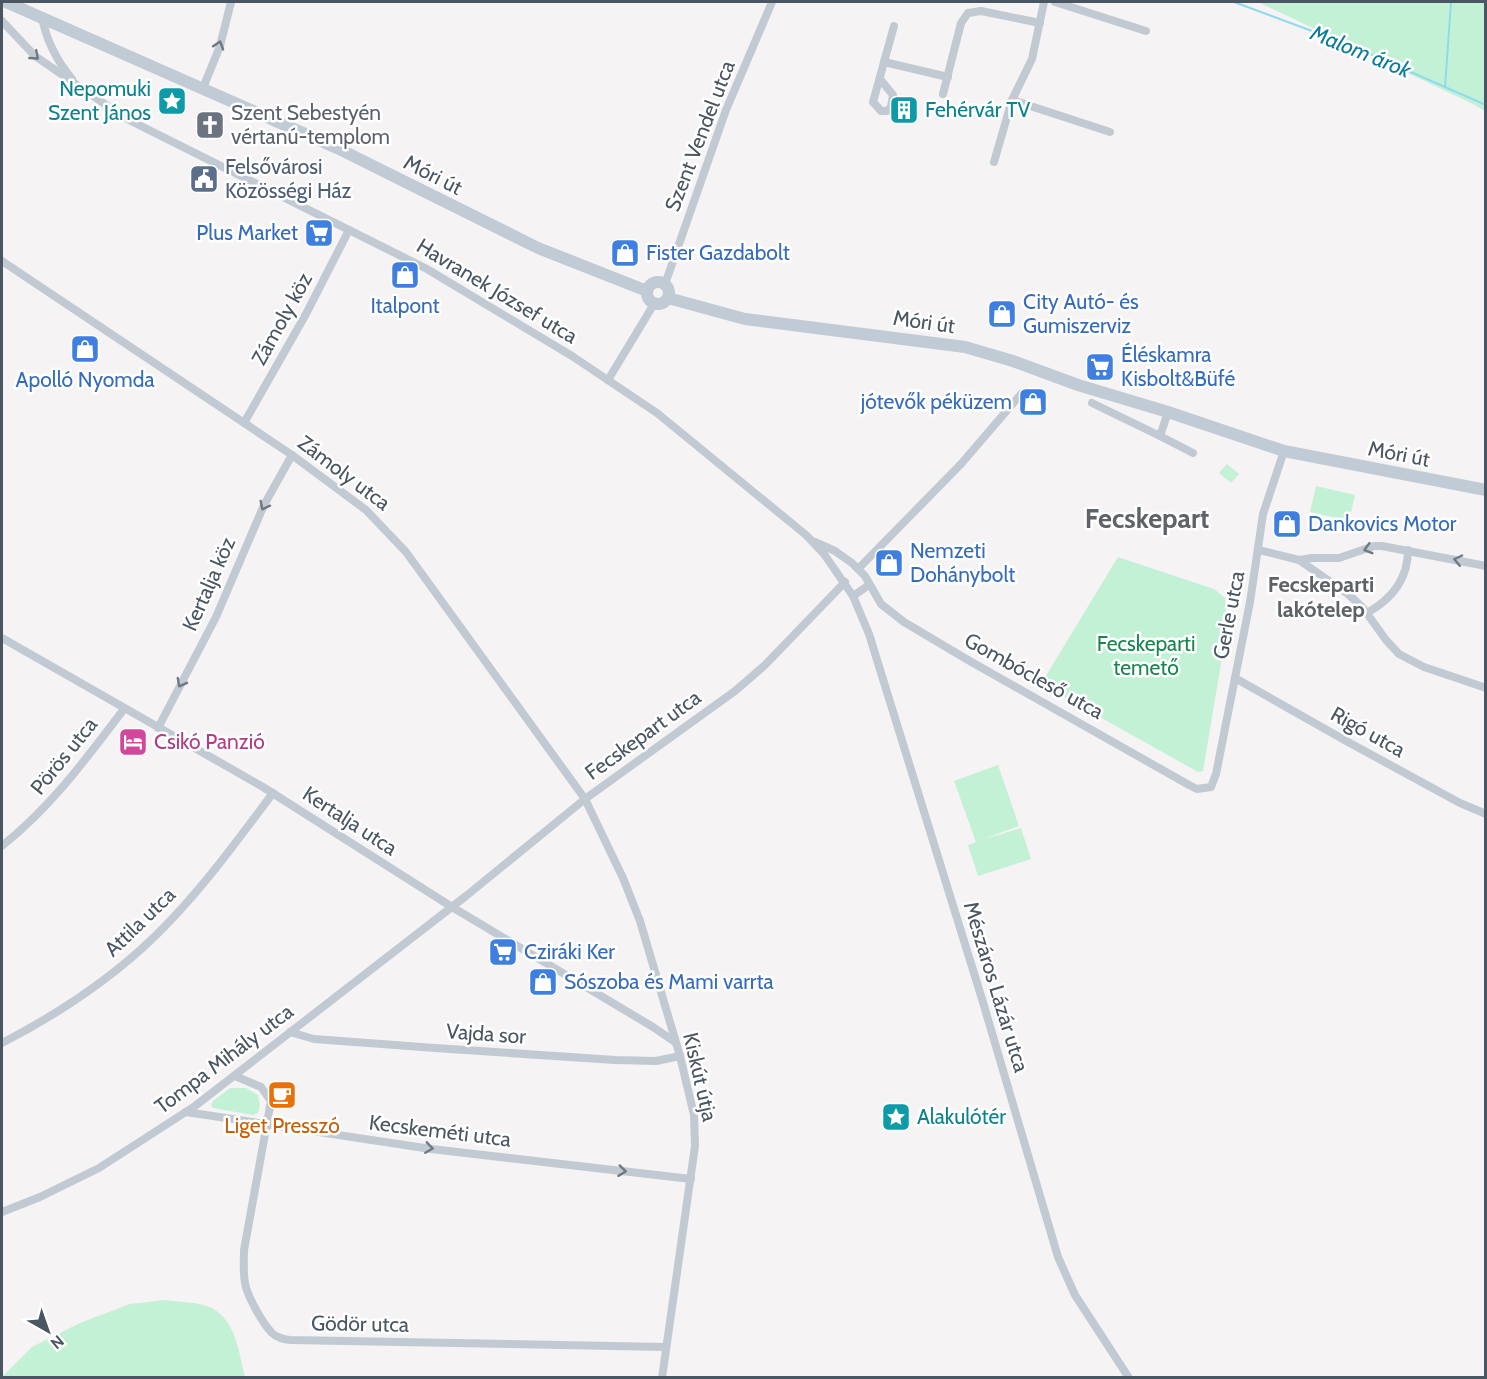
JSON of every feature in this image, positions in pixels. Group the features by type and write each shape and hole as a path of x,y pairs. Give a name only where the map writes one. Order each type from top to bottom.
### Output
{"main road":[{"name":"Móri út","path":"6,2 337,148 538,248 646,291"},
{"path":"665,284 669,291 668,298 661,304 654,304 648,298 646,291 651,285 665,284"},
{"name":"Móri út","path":"668,298 745,319 965,347 1284,451 1485,490"}],"street":[{"path":"204,88 220,46 231,2"},
{"name":"Szent Vendel utca","path":"665,284 726,110 772,2"},
{"path":"994,162 1012,100 1032,59 1044,2"},
{"path":"1055,2 1146,32"},
{"path":"944,94 961,23 968,14 981,11 1040,23"},
{"path":"42,16 44,30 57,59 76,84"},
{"path":"2,21 35,56 76,84"},
{"path":"880,79 894,26"},
{"path":"885,62 948,76"},
{"name":"Havranek József utca","path":"76,84 105,105 156,135 427,269 608,380 657,413 811,541 839,573 853,596"},
{"path":"1012,100 1110,132"},
{"name":"Zámoly köz","path":"244,423 306,314 349,230"},
{"name":"Zámoly utca","path":"2,261 292,455 366,510 396,539 585,799"},
{"path":"608,380 654,304"},
{"path":"839,573 855,566 961,464 1021,394"},
{"path":"1092,404 1193,453"},
{"path":"1160,436 1168,412"},
{"name":"Gerle utca","path":"1211,787 1216,774 1235,678 1259,550 1263,514 1284,451"},
{"name":"Kertalja köz","path":"158,728 216,617 264,505 292,455"},
{"path":"811,541 836,551 855,566"},
{"path":"1299,561 1312,558 1339,558 1374,546 1408,550 1485,566"},
{"path":"1259,550 1299,561 1343,590 1367,613 1386,640 1410,661 1485,688"},
{"path":"1367,613 1394,592 1406,570 1408,550"},
{"name":"Gombócleső utca","path":"855,566 874,595 886,608 929,637 1189,785 1197,789 1211,787"},
{"name":"Fecskepart utca","path":"452,907 585,799 749,680 845,582"},
{"path":"853,596 869,585"},
{"name":"Mészáros Lázár utca","path":"853,596 869,634 982,999 1058,1257 1075,1295 1129,1377"},
{"name":"Kertalja utca","path":"2,638 273,793 452,907 675,1042"},
{"name":"Rigó utca","path":"1235,678 1460,803 1485,814"},
{"name":"Pörös utca","path":"2,846 57,796 124,709"},
{"name":"Attila utca","path":"2,1043 40,1023 82,996 143,948 189,901 273,793"},
{"name":"Kiskút útja","path":"585,799 630,893 680,1056 694,1115 695,1146 691,1179 662,1377"},
{"name":"Tompa Mihály utca","path":"2,1212 40,1197 99,1168 186,1112 452,907"},
{"name":"Vajda sor","path":"290,1032 314,1039 468,1051 656,1061 680,1056"},
{"path":"234,1076 255,1083 265,1091 271,1101 267,1125"},
{"name":"Kecskeméti utca","path":"186,1112 431,1149 691,1179"},
{"name":"Gödör utca","path":"267,1125 244,1250 243,1268 248,1293 266,1326 278,1337 290,1340 666,1347"}],"green space":[{"path":"1258,2 1485,2 1485,111 1473,104"},
{"path":"1227,464 1239,474 1231,483 1219,473"},
{"path":"1316,486 1355,495 1349,521 1310,512"},
{"name":"Fecskeparti temető","path":"1118,557 1214,589 1225,598 1227,628 1203,771 1198,772 1041,684"},
{"path":"998,765 1019,826 981,840 1021,828 1031,859 978,876 968,845 976,842 954,781"},
{"path":"230,1088 246,1088 258,1095 260,1106 258,1113 253,1115 213,1108 211,1105 213,1101"},
{"path":"165,1300 201,1304 220,1314 235,1338 245,1377 2,1377 32,1347 80,1323 130,1304"}],"waterway":[{"name":"Malom árok","path":"1234,2 1347,44 1486,105"},
{"path":"1445,87 1451,2"}],"place":[{"name":"Nepomuki Szent János","path":"172,101"},
{"name":"Fehérvár TV","path":"904,110"},
{"name":"Szent Sebestyén vértanú-templom","path":"210,125"},
{"name":"Felsővárosi Közösségi Ház","path":"204,179"},
{"name":"Plus Market","path":"319,233"},
{"name":"Fister Gazdabolt","path":"625,253"},
{"name":"Italpont","path":"405,275"},
{"name":"City Autó- és Gumiszerviz","path":"1002,314"},
{"name":"Apolló Nyomda","path":"85,349"},
{"name":"Éléskamra Kisbolt&Büfé","path":"1100,367"},
{"name":"jótevők péküzem","path":"1033,402"},
{"name":"Dankovics Motor","path":"1287,524"},
{"name":"Nemzeti Dohánybolt","path":"889,563"},
{"name":"Csikó Panzió","path":"133,742"},
{"name":"Cziráki Ker","path":"503,952"},
{"name":"Sószoba és Mami varrta","path":"543,982"},
{"name":"Liget Presszó","path":"282,1095"},
{"name":"Alakulótér","path":"896,1117"}],"district":[{"name":"Fecskepart","path":"1147,519"},
{"name":"Fecskeparti lakótelep","path":"1321,596"}]}
